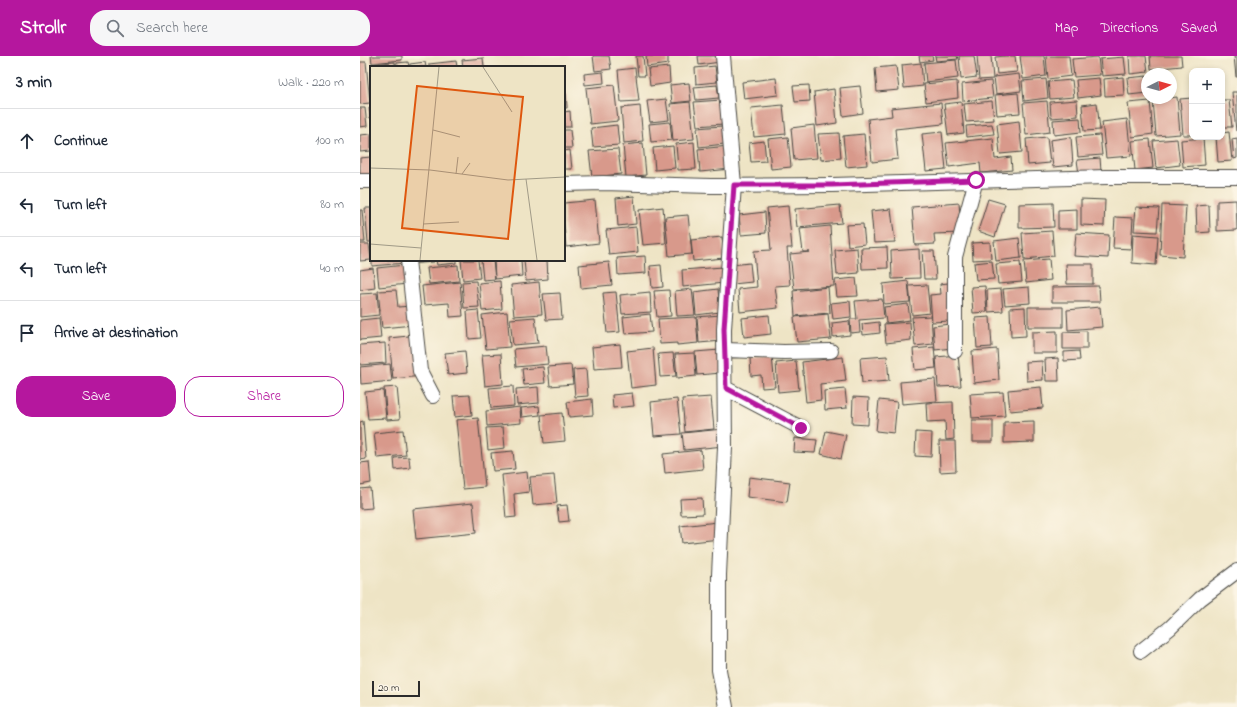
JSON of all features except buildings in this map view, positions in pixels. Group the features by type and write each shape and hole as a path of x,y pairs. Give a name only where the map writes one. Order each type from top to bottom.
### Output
{"street":[{"path":"723,56 734,185 724,329 726,388 725,447 719,598 720,670 726,707"},
{"path":"565,184 832,185 1106,177 1237,176"},
{"path":"955,351 954,257 976,180"},
{"path":"408,261 420,371 433,396"},
{"path":"725,350 784,352 831,351"},
{"path":"726,388 801,428"},
{"path":"1141,651 1170,628 1200,599 1237,571"}],"route":[{"path":"801,428 726,388 724,329 734,185 832,185 976,180"}]}
